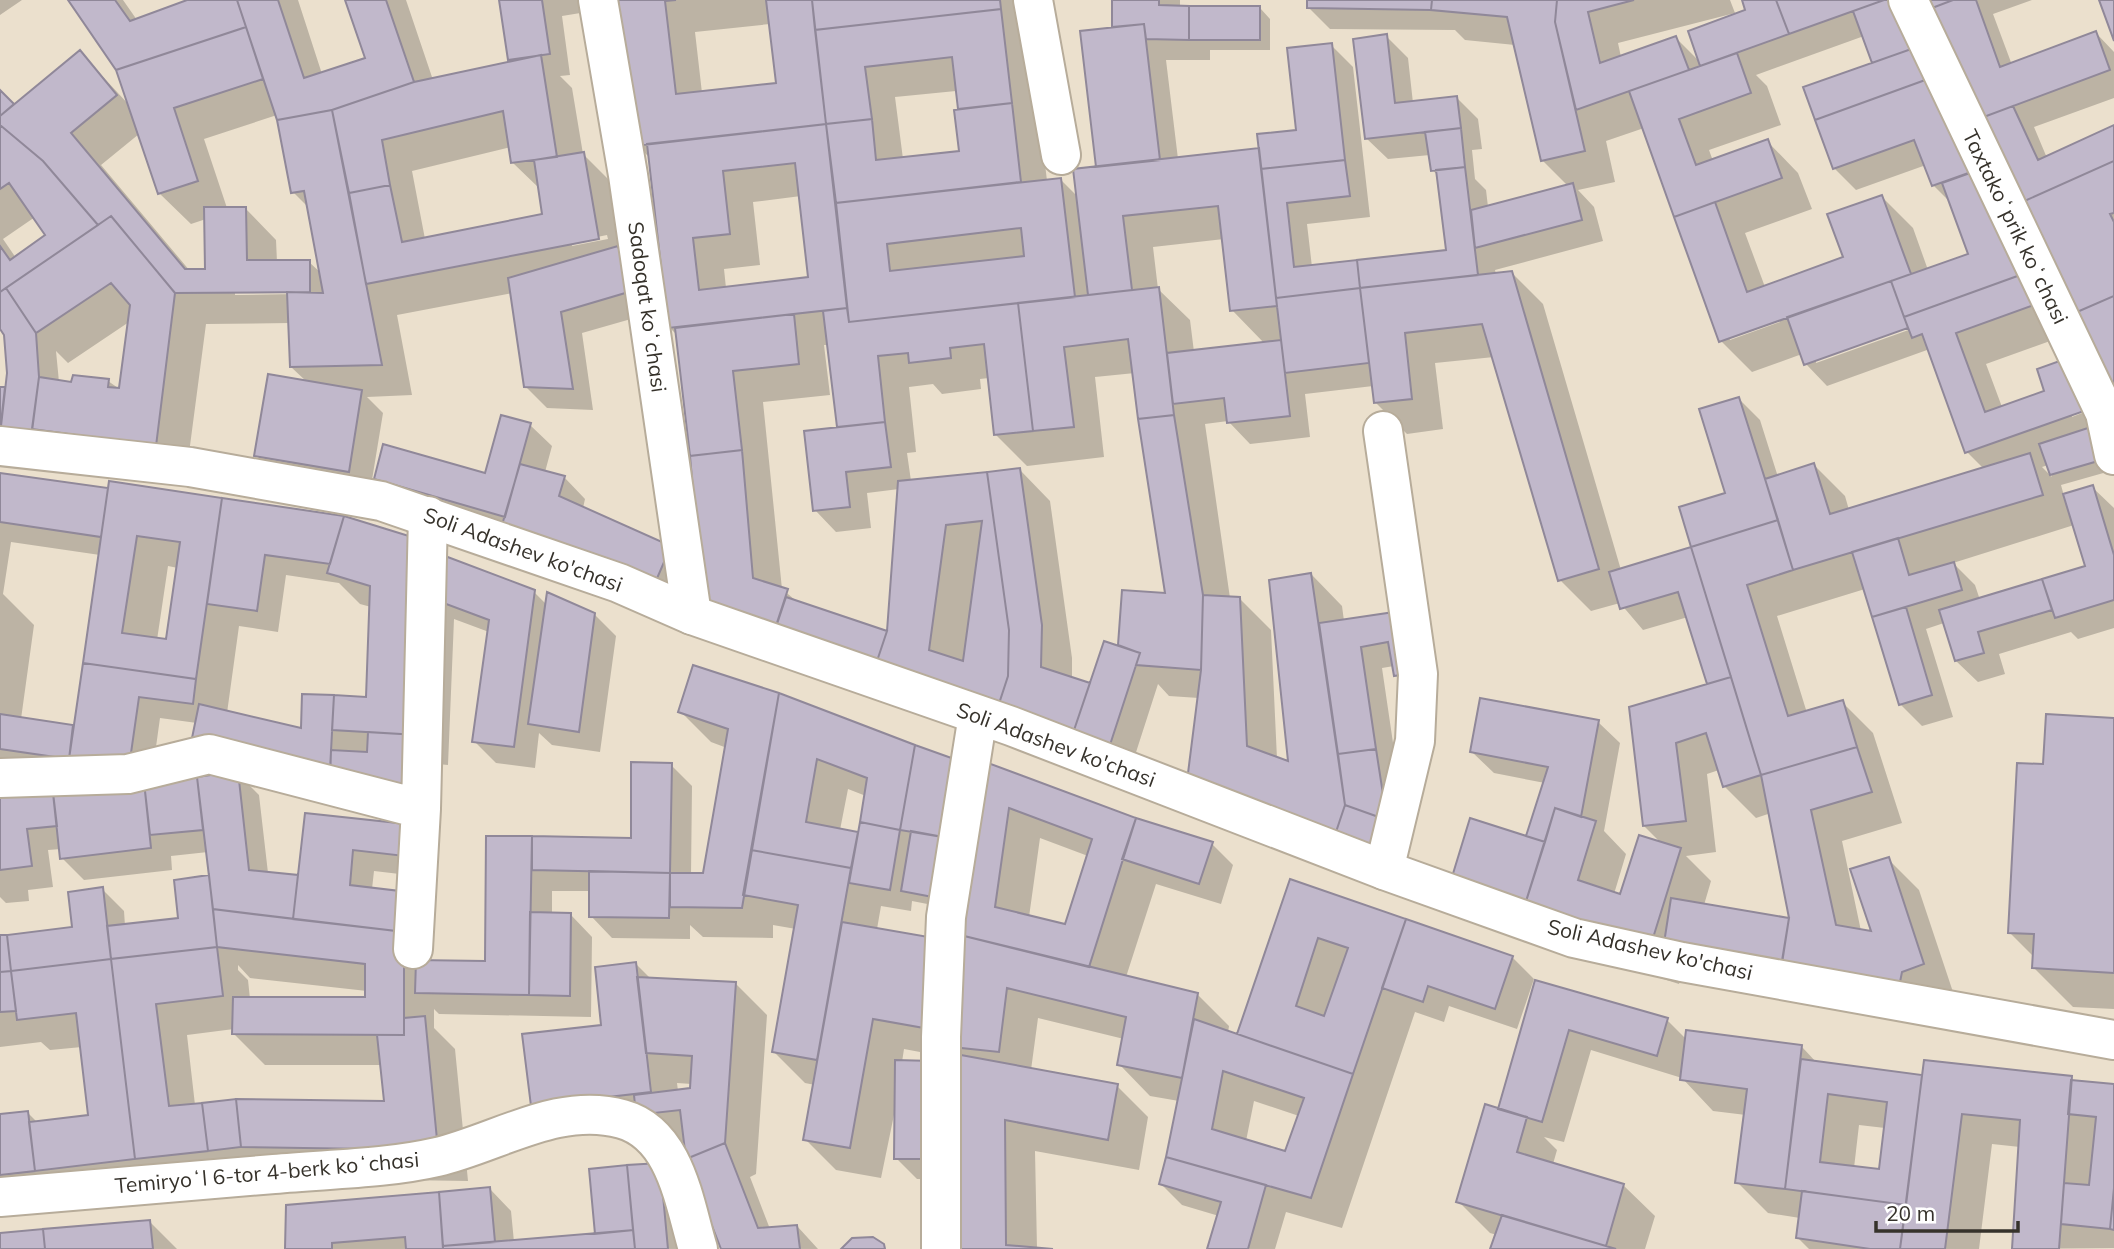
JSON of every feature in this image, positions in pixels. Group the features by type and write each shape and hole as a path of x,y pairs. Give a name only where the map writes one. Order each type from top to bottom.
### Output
{"street":[{"name":"Sadoqat koʻchasi","path":"598,0 630,189 692,615"},
{"path":"1033,0 1061,155"},
{"name":"Taxtakoʻprik koʻchasi","path":"1908,0 2105,413 2114,456"},
{"path":"1383,431 1418,674 1415,741 1384,870"},
{"name":"Soli Adashev ko'chasi","path":"0,446 190,467 382,501 619,583 692,615 978,715 1384,870 1574,937 1682,962 2114,1040"},
{"path":"413,948 421,808 428,516"},
{"path":"941,1249 941,1037 946,917 978,715"},
{"path":"0,778 128,774 209,754 421,808"},
{"name":"Temiryoʻl 6-tor 4-berk koʻchasi","path":"0,1197 366,1166 437,1157 532,1124 597,1115 623,1119 660,1143 673,1167 698,1249"}],"building":[{"path":"68,0 115,0 130,21 187,0 237,0 246,27 116,70"},
{"path":"237,0 278,0 304,78 365,58 345,0 386,0 414,82 332,110 277,120"},
{"path":"499,0 542,0 550,54 508,60"},
{"path":"618,0 676,0 665,1 676,94 776,83 766,0 812,0 826,124 635,146"},
{"path":"812,0 1000,0 1001,9 815,30"},
{"path":"1112,0 1159,0 1159,5 1189,6 1189,40 1146,39 1144,24 1112,27"},
{"path":"1307,0 1432,0 1431,10 1307,8"},
{"path":"1432,0 1557,0 1555,22 1585,151 1541,161 1507,17 1431,10"},
{"path":"1557,0 1634,0 1588,12 1600,63 1676,36 1689,70 1576,110 1555,22"},
{"path":"1742,0 1776,0 1789,34 1700,66 1688,31 1745,10"},
{"path":"1776,0 1884,0 1789,34"},
{"path":"1884,0 1900,0 1917,47 1872,63 1853,11"},
{"path":"1920,0 1953,0 1932,8"},
{"path":"1953,0 1976,0 2000,67 2096,31 2110,70 1981,118 1932,8"},
{"path":"2099,0 2114,0 2114,41"},
{"path":"1189,6 1260,6 1260,40 1189,40"},
{"path":"1001,9 1012,103 958,109 952,57 865,67 872,119 826,124 815,30"},
{"path":"1144,24 1160,160 1096,167 1080,31"},
{"path":"246,27 263,79 174,108 198,181 158,194 116,70"},
{"path":"1387,34 1395,103 1457,96 1461,128 1365,139 1353,39"},
{"path":"1332,43 1345,160 1261,169 1257,134 1296,130 1287,48"},
{"path":"1917,47 1928,79 1815,120 1803,87"},
{"path":"80,50 117,95 71,133 185,269 205,269 204,207 246,207 247,260 310,260 310,292 175,293 111,216 98,225 43,161 0,125 0,116"},
{"path":"1737,53 1751,93 1679,119 1696,165 1768,139 1782,178 1674,217 1629,91"},
{"path":"541,55 557,157 511,163 503,111 382,140 390,185 349,193 332,110 414,82"},
{"path":"1928,79 1974,171 1932,186 1914,140 1833,169 1815,120"},
{"path":"0,90 14,104 0,116"},
{"path":"1012,103 1021,182 836,203 826,124 872,119 876,160 959,151 954,110"},
{"path":"2013,106 2038,160 2114,125 2114,161 2020,203 1981,118"},
{"path":"332,110 382,365 290,367 287,292 323,293 304,191 291,193 277,120"},
{"path":"826,124 847,308 668,328 647,144","holes":["795,163 808,277 699,290 693,238 730,234 723,171"]},
{"path":"0,125 43,161 98,225 0,292 0,246 10,260 45,235 9,183 0,189"},
{"path":"1461,128 1465,167 1431,171 1425,132"},
{"path":"1259,148 1277,306 1230,311 1218,206 1123,216 1132,290 1088,295 1073,169"},
{"path":"584,152 599,239 366,284 349,193 390,185 402,242 542,214 534,160"},
{"path":"1345,160 1350,196 1287,203 1294,267 1357,260 1360,288 1276,298 1261,169"},
{"path":"2114,161 2114,213 2110,214 2114,222 2114,296 2077,312 2020,203"},
{"path":"1465,167 1478,275 1360,288 1357,260 1446,250 1436,170"},
{"path":"1984,168 2023,274 1904,317 1891,281 1968,254 1942,183"},
{"path":"1061,178 1075,297 849,322 836,203","holes":["1021,228 1024,256 890,271 887,244"]},
{"path":"1573,183 1582,220 1475,248 1471,210"},
{"path":"1882,195 1911,274 1719,342 1674,217 1715,202 1747,292 1843,257 1827,214"},
{"path":"111,216 175,293 156,446 32,429 39,377 71,382 73,375 109,379 108,387 119,388 130,305 111,283 36,333 6,288"},
{"path":"618,246 632,291 561,312 573,389 524,387 508,278"},
{"path":"1512,271 1599,569 1558,581 1482,324 1405,333 1412,399 1374,403 1360,288"},
{"path":"2023,274 2034,305 1956,333 1985,412 2044,391 2037,369 2068,358 2087,410 1965,453 1922,334 1912,338 1904,317"},
{"path":"1891,281 1908,328 1804,365 1787,317"},
{"path":"1159,287 1174,415 1138,419 1128,339 1064,347 1074,427 1033,431 1018,303"},
{"path":"6,288 36,333 39,377 31,439 0,435 7,373 4,335 0,329 0,292"},
{"path":"1360,288 1369,363 1285,373 1276,298"},
{"path":"2114,296 2114,392 2077,312"},
{"path":"1018,303 1033,431 994,435 984,344 950,348 951,358 909,363 908,353 878,356 885,422 837,427 823,311 847,308 849,322"},
{"path":"794,314 799,364 733,371 742,450 690,456 675,328"},
{"path":"1281,340 1290,416 1227,423 1224,398 1173,404 1167,353"},
{"path":"268,374 362,390 349,472 254,456"},
{"path":"0,387 5,387 0,432"},
{"path":"1739,397 1778,520 1691,547 1679,507 1725,493 1699,409"},
{"path":"501,415 531,423 505,517 374,479 383,444 485,473"},
{"path":"1174,415 1203,595 1201,670 1136,665 1140,653 1118,645 1122,590 1165,593 1138,419"},
{"path":"885,422 891,467 846,472 850,507 813,511 804,431"},
{"path":"2094,426 2105,459 2050,475 2039,444"},
{"path":"742,450 753,578 788,589 772,638 704,615 690,456"},
{"path":"2030,453 2043,495 1793,570 1765,479 1814,463 1830,514"},
{"path":"520,464 565,476 559,496 671,546 652,590 502,525"},
{"path":"1020,468 1042,625 1041,667 1090,683 1070,742 995,716 1008,676 1009,630 987,472"},
{"path":"987,472 1009,630 1008,676 995,716 872,676 887,631 898,481","holes":["982,521 963,661 929,650 946,525"]},
{"path":"0,473 108,488 101,537 0,522"},
{"path":"109,481 222,498 196,679 83,663","holes":["137,536 180,542 166,639 122,633"]},
{"path":"2093,485 2114,555 2114,600 2055,618 2042,579 2085,566 2063,494"},
{"path":"222,498 344,516 330,564 265,555 257,611 207,604"},
{"path":"344,516 425,541 417,735 332,730 334,695 366,697 370,586 327,573"},
{"path":"1778,520 1793,570 1747,585 1788,716 1843,700 1857,747 1761,775 1691,547"},
{"path":"1898,538 1909,575 1954,562 1962,590 1872,617 1852,552"},
{"path":"1691,547 1731,677 1707,684 1678,592 1620,609 1609,572"},
{"path":"445,556 535,590 514,747 472,742 489,620 430,598"},
{"path":"1311,573 1345,805 1333,841 1186,789 1201,670 1203,595 1240,597 1247,746 1288,761 1269,580"},
{"path":"2042,579 2052,610 1978,632 1984,653 1955,661 1939,610"},
{"path":"547,592 595,613 579,732 528,724"},
{"path":"786,597 887,631 872,676 771,642"},
{"path":"1906,607 1932,695 1899,705 1872,617"},
{"path":"1408,610 1417,672 1394,676 1388,642 1361,647 1376,749 1338,754 1319,623"},
{"path":"1104,641 1140,653 1107,754 1070,742"},
{"path":"83,663 196,679 193,704 139,697 129,767 69,759"},
{"path":"693,665 779,693 742,908 670,907 670,873 703,873 728,729 678,712"},
{"path":"1731,677 1761,775 1723,787 1706,733 1676,743 1686,821 1643,826 1629,707"},
{"path":"779,693 915,745 900,830 860,822 867,778 817,759 806,822 858,832 851,868 751,850"},
{"path":"302,694 334,695 330,770 192,738 199,704 301,728"},
{"path":"1480,698 1599,720 1581,817 1555,808 1545,842 1526,836 1548,767 1470,752"},
{"path":"0,714 73,725 69,759 0,749"},
{"path":"2046,714 2114,718 2114,973 2032,968 2034,934 2008,933 2017,763 2043,764"},
{"path":"368,732 417,735 415,796 330,782 331,750 367,752"},
{"path":"915,745 968,764 949,838 900,830"},
{"path":"1857,747 1872,792 1811,810 1836,925 1871,931 1850,869 1889,857 1924,964 1902,972 1899,987 1781,967 1789,918 1761,775"},
{"path":"1376,749 1387,820 1345,805 1338,754"},
{"path":"980,760 1136,818 1089,967 956,934","holes":["1009,808 1092,839 1065,924 995,907"]},
{"path":"631,762 672,763 670,873 532,870 532,836 631,838"},
{"path":"238,771 249,870 298,875 293,919 213,909 197,777"},
{"path":"197,777 203,830 150,835 144,782"},
{"path":"144,782 151,848 60,859 53,793"},
{"path":"52,784 57,826 27,829 32,866 0,870 0,790"},
{"path":"1345,805 1387,820 1374,856 1333,841"},
{"path":"1555,808 1596,821 1578,880 1620,894 1639,835 1681,848 1648,954 1522,914"},
{"path":"305,813 416,825 413,857 353,850 350,885 408,892 404,932 293,919"},
{"path":"1136,818 1213,842 1199,884 1122,859"},
{"path":"1470,818 1545,842 1522,914 1448,890"},
{"path":"860,822 900,830 890,890 849,883"},
{"path":"911,831 949,838 938,898 901,891"},
{"path":"486,836 532,836 529,995 415,993 416,960 485,961"},
{"path":"751,850 851,868 817,1060 772,1052 798,905 743,895"},
{"path":"589,871 670,873 669,918 589,917"},
{"path":"209,875 217,947 111,959 107,926 178,918 174,880"},
{"path":"1290,879 1406,919 1353,1074 1237,1034","holes":["1318,938 1348,948 1324,1016 1296,1006"]},
{"path":"103,887 111,959 11,971 7,935 72,927 68,892"},
{"path":"1671,898 1789,918 1780,976 1662,956"},
{"path":"213,909 404,932 404,1035 232,1034 233,997 365,997 365,964 217,947"},
{"path":"530,912 571,913 570,996 529,995"},
{"path":"1406,919 1513,956 1495,1009 1428,986 1423,1002 1382,988"},
{"path":"842,922 940,939 924,1028 873,1019 850,1148 803,1140"},
{"path":"956,934 1198,993 1182,1078 1117,1065 1126,1017 1007,988 999,1052 952,1047"},
{"path":"0,935 7,935 11,971 0,972"},
{"path":"217,947 223,996 156,1004 169,1106 202,1103 208,1151 135,1159 111,959"},
{"path":"111,959 135,1159 35,1171 29,1122 88,1115 76,1013 17,1020 11,971"},
{"path":"636,962 651,1092 531,1106 522,1034 601,1025 595,967"},
{"path":"11,971 16,1011 0,1012 0,972"},
{"path":"637,977 736,982 725,1143 686,1159 680,1110 636,1115 634,1095 690,1088 692,1056 646,1053"},
{"path":"1535,980 1668,1018 1657,1056 1569,1030 1542,1122 1498,1109"},
{"path":"425,1016 438,1150 241,1147 236,1099 384,1101 377,1035 404,1035 404,1018"},
{"path":"1194,1019 1353,1074 1311,1198 1166,1157","holes":["1223,1071 1304,1098 1285,1151 1212,1129"]},
{"path":"1686,1030 1802,1045 1785,1189 1735,1183 1747,1089 1680,1080"},
{"path":"950,1053 1118,1084 1108,1140 1005,1120 1006,1245 1053,1249 953,1249"},
{"path":"1801,1059 1922,1075 1906,1205 1785,1189","holes":["1828,1094 1887,1102 1879,1169 1820,1162"]},
{"path":"895,1060 933,1061 932,1159 894,1159"},
{"path":"1924,1060 2072,1076 2059,1249 2012,1249 2020,1120 1962,1114 1945,1249 1900,1249"},
{"path":"2071,1080 2114,1084 2114,1188 2110,1229 2061,1224 2064,1183 2089,1185 2096,1117 2068,1114"},
{"path":"236,1099 241,1147 208,1151 202,1103"},
{"path":"1485,1104 1527,1117 1517,1152 1624,1184 1606,1246 1456,1202"},
{"path":"28,1111 35,1171 0,1175 0,1114"},
{"path":"725,1143 758,1228 797,1225 800,1249 721,1249 686,1159"},
{"path":"1166,1157 1266,1185 1248,1249 1207,1249 1221,1202 1159,1184"},
{"path":"660,1163 668,1249 635,1249 627,1165"},
{"path":"627,1165 633,1230 595,1234 589,1169"},
{"path":"490,1187 495,1242 443,1246 439,1192"},
{"path":"2114,1188 2114,1230 2110,1229"},
{"path":"1802,1191 1906,1205 1900,1249 1870,1249 1796,1238"},
{"path":"439,1192 443,1249 406,1249 405,1237 332,1243 332,1249 285,1249 286,1205"},
{"path":"1502,1215 1606,1246 1616,1249 1490,1249"},
{"path":"150,1220 153,1249 45,1249 43,1229"},
{"path":"43,1229 45,1249 0,1249 0,1233"},
{"path":"633,1230 635,1249 443,1249 443,1246"},
{"path":"873,1237 884,1244 885,1249 841,1249 852,1238"}]}
